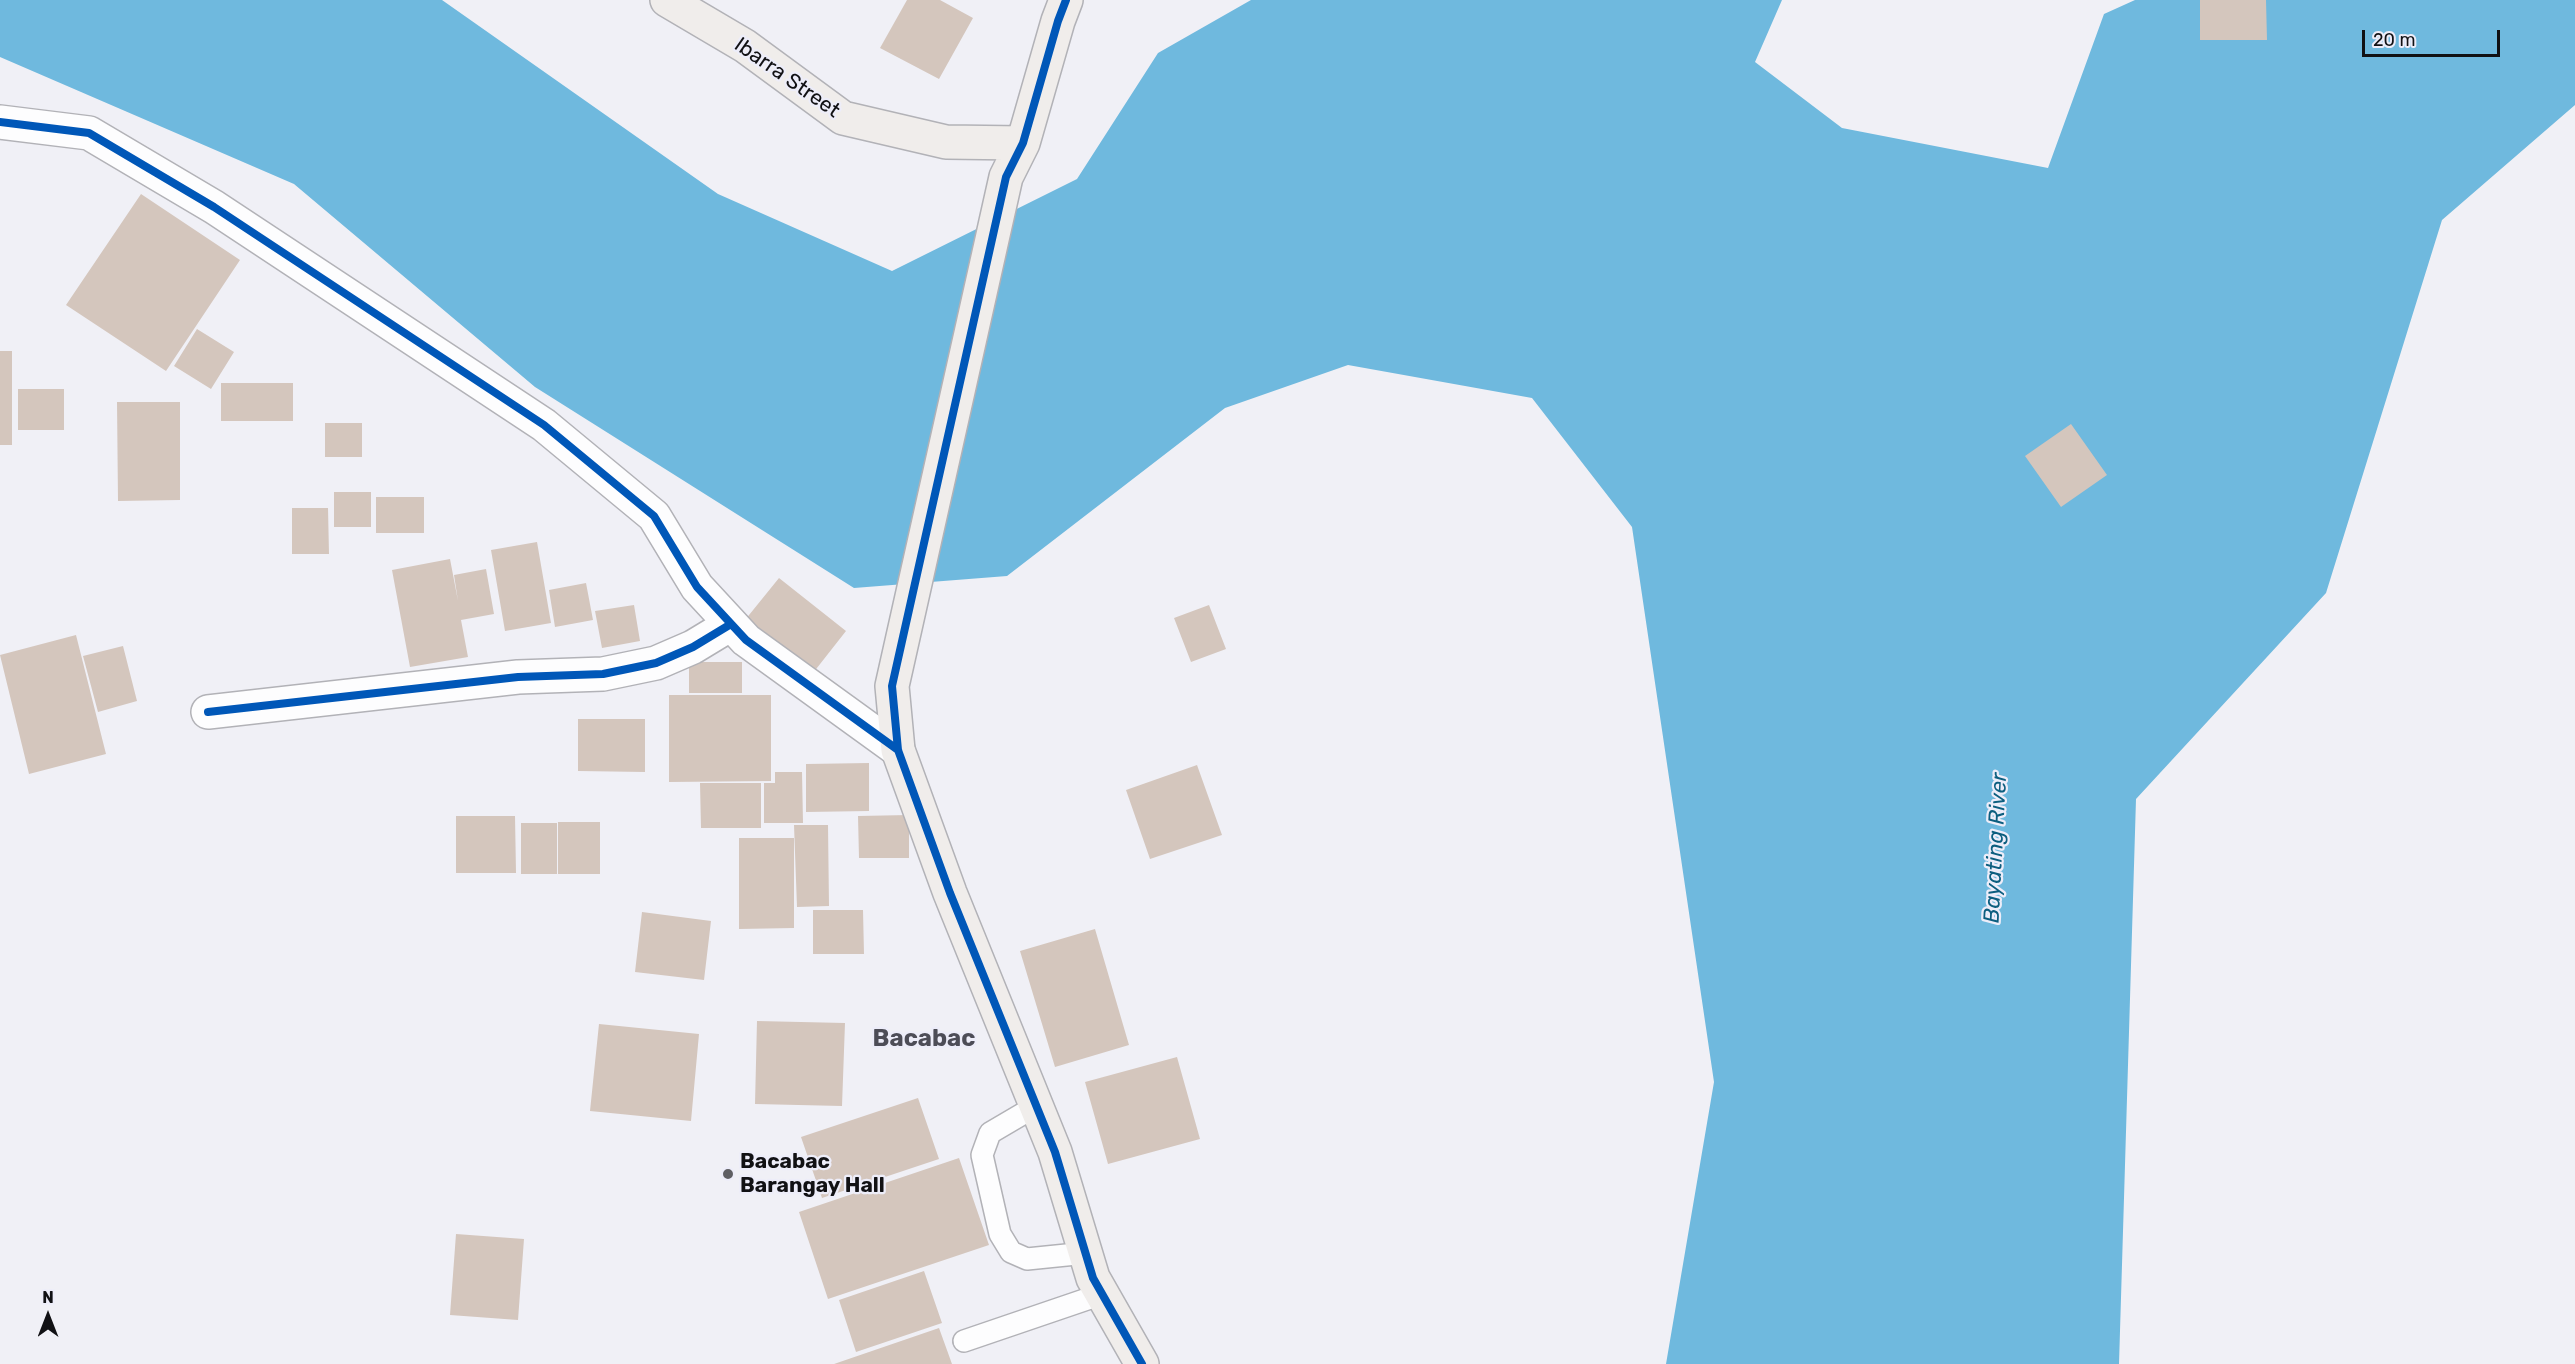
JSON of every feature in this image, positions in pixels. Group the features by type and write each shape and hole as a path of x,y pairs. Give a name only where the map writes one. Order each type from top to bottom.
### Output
{"street":[{"name":"Ibarra Street","path":"667,0 746,46 843,118 946,142 1023,143"},
{"path":"1066,0 1023,143 1006,177 892,686 898,750 950,893 1055,1152 1093,1278 1142,1364"},
{"path":"0,122 89,133 214,207 544,424 654,516 697,587 746,640 898,750"},
{"path":"208,712 518,677 603,674 656,663 693,647 731,624"}],"lane":[{"path":"1036,1106 990,1133 982,1155 1000,1234 1011,1252 1027,1259 1086,1253"},
{"path":"964,1341 1102,1294"}],"water":[{"name":"Bayating River","path":"0,0 442,0 718,194 892,271 1077,179 1158,53 1251,0 1782,0 1755,62 1842,128 2048,168 2104,14 2135,0 2575,0 2575,105 2442,220 2326,593 2136,799 2119,1364 1666,1364 1714,1082 1632,527 1532,398 1348,365 1225,408 1007,576 854,588 535,387 294,184 0,57"}],"building":[{"path":"907,0 940,0 973,18 939,79 880,48"},
{"path":"2200,0 2266,0 2267,40 2200,40"},
{"path":"141,194 240,260 166,371 66,305"},
{"path":"197,329 234,352 211,389 174,366"},
{"path":"0,351 12,351 12,445 0,445"},
{"path":"221,383 293,383 293,421 221,421"},
{"path":"18,389 64,389 64,430 18,430"},
{"path":"117,402 180,402 180,500 118,501"},
{"path":"325,423 362,423 362,457 325,457"},
{"path":"2071,424 2107,475 2061,507 2025,456"},
{"path":"334,492 371,492 371,527 334,527"},
{"path":"376,497 424,497 424,533 376,533"},
{"path":"292,508 328,508 329,554 292,554"},
{"path":"537,542 551,623 505,631 491,550"},
{"path":"450,559 458,601 454,575 486,569 494,614 461,620 468,657 410,667 392,570"},
{"path":"779,578 846,631 813,673 745,620"},
{"path":"586,583 593,620 555,627 549,590"},
{"path":"634,605 640,641 602,648 595,611"},
{"path":"1209,605 1226,649 1191,662 1174,618"},
{"path":"76,635 106,754 29,774 0,655"},
{"path":"123,646 137,701 98,712 83,656"},
{"path":"689,662 742,662 742,693 689,693"},
{"path":"669,695 771,695 771,781 669,782"},
{"path":"578,719 645,719 645,772 578,771"},
{"path":"869,763 869,811 806,812 806,764"},
{"path":"1197,765 1222,835 1150,859 1126,790"},
{"path":"775,772 802,772 803,823 764,823 764,783 775,783"},
{"path":"700,783 761,783 761,828 701,828"},
{"path":"909,815 909,858 859,858 858,816"},
{"path":"456,816 515,816 516,873 456,873"},
{"path":"558,822 600,822 600,874 558,874"},
{"path":"521,823 557,823 557,874 521,874"},
{"path":"794,825 828,825 829,906 797,907"},
{"path":"739,838 794,838 794,928 739,929"},
{"path":"813,910 863,910 864,954 813,954"},
{"path":"642,912 711,921 704,980 635,972"},
{"path":"1095,929 1129,1045 1055,1067 1020,951"},
{"path":"757,1021 845,1023 842,1106 755,1104"},
{"path":"599,1024 699,1034 691,1121 590,1111"},
{"path":"1177,1057 1200,1139 1108,1164 1085,1082"},
{"path":"918,1098 939,1159 822,1198 801,1137"},
{"path":"959,1158 989,1245 828,1299 799,1212"},
{"path":"456,1234 524,1239 518,1320 450,1315"},
{"path":"924,1271 942,1323 856,1352 839,1300"},
{"path":"939,1328 952,1364 834,1364"}],"cycle path":[{"path":"1066,0 1023,143 1006,177 892,686 898,750 950,893 1055,1152 1093,1278 1142,1364"},
{"path":"0,122 89,133 214,207 544,425 654,516 697,587 746,640 898,750"},
{"path":"208,712 518,677 603,674 656,663 693,647 731,624"}],"place":[{"name":"Bacabac Barangay Hall","path":"728,1174"}],"district":[{"name":"Bacabac","path":"924,1039"}]}
